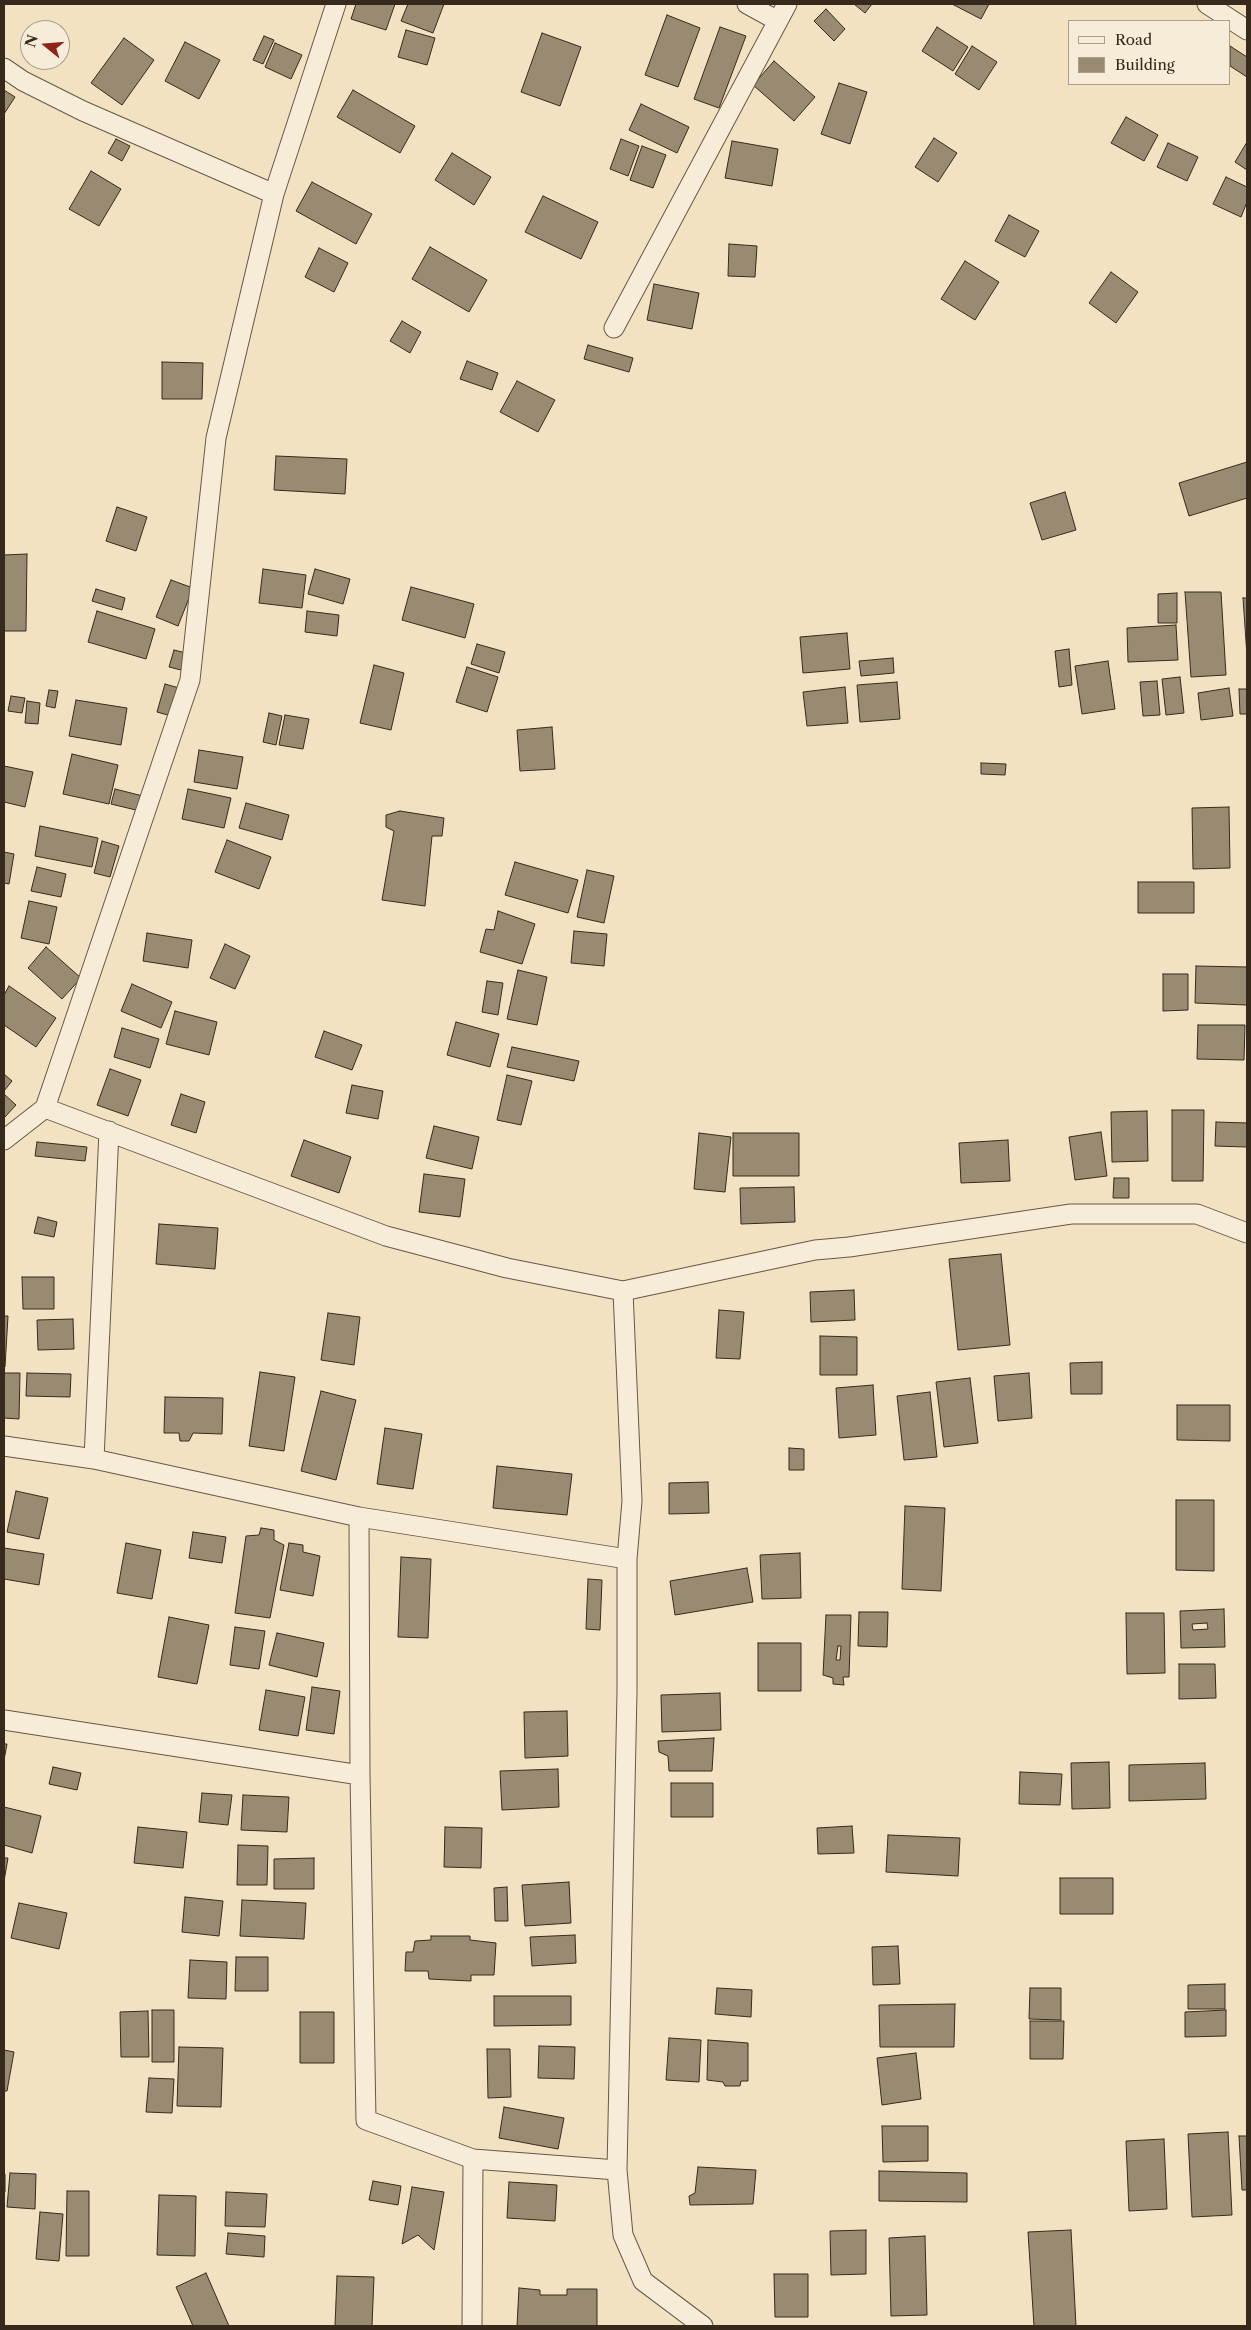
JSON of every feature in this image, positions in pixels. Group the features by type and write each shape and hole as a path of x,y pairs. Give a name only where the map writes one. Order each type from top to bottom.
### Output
{"street":[{"path":"4,1140 45,1108 190,680 216,438 274,194 336,4"},
{"path":"747,4 778,22"},
{"path":"614,328 787,4"},
{"path":"1207,4 1247,30"},
{"path":"4,68 23,81 83,111 274,194"},
{"path":"45,1108 386,1236 507,1268 623,1291 815,1250 850,1247 1072,1214 1197,1214 1247,1233"},
{"path":"94,1459 109,1131"},
{"path":"623,1291 632,1501 627,1559 627,1692 617,2170 624,2235 643,2281 702,2326"},
{"path":"4,1446 94,1459 359,1517 627,1559"},
{"path":"359,1517 360,1775 366,2120 474,2159 617,2170"},
{"path":"4,1720 360,1775"},
{"path":"472,2326 474,2159"}],"building":[{"path":"356,4 395,4 386,30 351,19"},
{"path":"408,4 444,4 433,33 401,21"},
{"path":"854,4 872,4 865,13"},
{"path":"952,4 989,4 981,19"},
{"path":"826,9 845,29 834,41 814,21"},
{"path":"667,15 700,28 678,87 645,75"},
{"path":"720,27 746,36 719,108 694,99"},
{"path":"937,27 968,47 953,71 922,51"},
{"path":"406,30 435,38 427,65 398,57"},
{"path":"542,33 581,47 560,106 521,92"},
{"path":"264,36 274,40 263,64 253,60"},
{"path":"124,38 154,60 122,105 91,83"},
{"path":"185,42 220,60 199,99 165,81"},
{"path":"275,43 302,55 291,79 265,67"},
{"path":"972,46 997,62 979,90 955,74"},
{"path":"1231,47 1247,57 1247,77 1231,67"},
{"path":"774,61 815,97 794,121 753,85"},
{"path":"839,83 867,92 850,144 821,134"},
{"path":"4,90 15,97 4,114"},
{"path":"353,90 415,126 400,153 337,117"},
{"path":"641,104 689,127 677,153 629,130"},
{"path":"1126,117 1158,135 1144,161 1111,143"},
{"path":"934,138 957,153 938,182 915,167"},
{"path":"116,139 130,146 122,161 108,153"},
{"path":"621,139 639,146 628,176 610,169"},
{"path":"732,141 778,149 772,186 725,178"},
{"path":"1247,142 1247,170 1235,162"},
{"path":"1168,143 1198,157 1187,181 1157,167"},
{"path":"642,146 666,155 653,188 630,180"},
{"path":"452,153 491,177 474,205 435,180"},
{"path":"91,171 121,189 99,226 69,209"},
{"path":"1226,177 1247,187 1247,202 1241,217 1213,204"},
{"path":"312,182 372,214 356,244 296,211"},
{"path":"543,196 598,222 581,259 525,232"},
{"path":"1009,215 1039,231 1025,257 995,241"},
{"path":"729,244 757,246 755,277 728,276"},
{"path":"430,247 487,280 469,312 412,279"},
{"path":"319,248 348,263 334,292 305,277"},
{"path":"965,261 999,282 975,320 941,299"},
{"path":"1111,272 1138,292 1116,323 1089,303"},
{"path":"654,284 699,293 692,329 647,320"},
{"path":"402,321 421,332 410,353 390,341"},
{"path":"588,345 633,358 629,372 584,359"},
{"path":"467,361 498,373 492,390 460,379"},
{"path":"162,362 203,363 202,399 162,399"},
{"path":"517,381 555,400 538,432 500,412"},
{"path":"276,456 347,459 345,494 274,490"},
{"path":"1247,462 1247,498 1189,516 1179,483"},
{"path":"1065,492 1076,530 1042,540 1030,503"},
{"path":"117,507 147,517 136,551 106,541"},
{"path":"27,554 26,631 4,631 4,555"},
{"path":"263,569 306,575 302,608 259,603"},
{"path":"315,569 350,579 343,604 308,594"},
{"path":"171,580 193,588 178,626 156,617"},
{"path":"411,587 474,604 465,638 402,620"},
{"path":"96,589 125,598 122,610 92,601"},
{"path":"1185,592 1221,592 1226,675 1191,677"},
{"path":"1177,593 1177,623 1158,623 1158,594"},
{"path":"1243,598 1247,598 1247,656"},
{"path":"97,611 155,629 146,659 88,642"},
{"path":"307,611 339,615 337,636 305,632"},
{"path":"1176,625 1178,660 1128,662 1127,628"},
{"path":"847,633 850,669 803,673 800,637"},
{"path":"477,644 505,652 499,673 471,664"},
{"path":"1069,649 1072,685 1059,687 1055,651"},
{"path":"174,650 190,654 185,671 169,667"},
{"path":"893,658 894,673 861,676 859,661"},
{"path":"1108,661 1115,709 1082,714 1075,666"},
{"path":"374,665 404,673 391,730 360,723"},
{"path":"467,667 498,677 487,712 456,702"},
{"path":"1180,677 1184,713 1166,715 1162,679"},
{"path":"1157,681 1160,715 1143,716 1140,682"},
{"path":"897,682 900,719 860,722 857,685"},
{"path":"165,684 179,688 171,716 157,712"},
{"path":"845,687 848,723 807,726 803,692"},
{"path":"1229,688 1233,716 1201,720 1198,693"},
{"path":"1239,689 1247,689 1247,714 1240,714"},
{"path":"49,690 58,691 55,708 46,706"},
{"path":"11,696 25,698 22,713 8,711"},
{"path":"76,700 127,708 121,745 69,736"},
{"path":"27,701 40,703 38,724 25,723"},
{"path":"269,713 282,716 276,745 263,742"},
{"path":"285,715 309,719 303,749 279,745"},
{"path":"552,727 555,769 520,771 517,730"},
{"path":"199,750 243,757 237,789 194,782"},
{"path":"72,754 118,765 109,804 63,794"},
{"path":"981,763 1006,764 1005,775 981,774"},
{"path":"4,766 33,772 25,807 4,802"},
{"path":"115,789 143,796 140,811 111,804"},
{"path":"188,789 231,798 224,828 182,819"},
{"path":"246,803 289,815 282,840 239,828"},
{"path":"1229,807 1230,868 1193,869 1192,808"},
{"path":"400,811 444,818 442,836 432,836 425,906 382,900 394,831 386,827 386,815"},
{"path":"40,826 98,838 92,867 35,856"},
{"path":"227,840 271,857 259,889 215,872"},
{"path":"102,841 119,846 110,877 94,873"},
{"path":"4,852 14,854 9,884 4,883"},
{"path":"515,862 578,880 568,913 505,895"},
{"path":"37,867 66,874 61,897 31,891"},
{"path":"587,870 614,876 604,923 577,917"},
{"path":"1138,882 1194,882 1194,913 1138,913"},
{"path":"29,901 57,907 49,944 21,938"},
{"path":"498,911 535,924 522,964 480,952 486,929 494,930"},
{"path":"574,931 607,934 604,966 571,963"},
{"path":"147,933 192,940 188,968 143,961"},
{"path":"225,944 250,956 235,989 210,978"},
{"path":"46,947 81,978 62,999 28,968"},
{"path":"1196,966 1247,967 1247,1005 1195,1003"},
{"path":"518,970 547,977 537,1025 507,1019"},
{"path":"1163,974 1188,974 1188,1010 1163,1011"},
{"path":"487,981 503,983 498,1015 482,1012"},
{"path":"132,984 172,1002 161,1028 121,1011"},
{"path":"9,986 56,1018 36,1047 4,1025 4,995"},
{"path":"175,1011 217,1022 209,1055 166,1044"},
{"path":"456,1022 499,1034 490,1067 447,1055"},
{"path":"1198,1025 1245,1025 1244,1060 1197,1059"},
{"path":"122,1028 159,1039 150,1068 114,1057"},
{"path":"324,1031 362,1045 352,1070 315,1057"},
{"path":"512,1047 579,1061 574,1081 507,1067"},
{"path":"110,1069 141,1080 128,1116 97,1105"},
{"path":"4,1074 12,1081 4,1091"},
{"path":"507,1075 532,1081 521,1125 497,1120"},
{"path":"352,1085 383,1091 378,1119 346,1113"},
{"path":"4,1094 16,1105 4,1118"},
{"path":"181,1094 205,1102 196,1133 171,1125"},
{"path":"1172,1110 1204,1110 1203,1181 1172,1181"},
{"path":"1147,1111 1148,1161 1112,1162 1111,1112"},
{"path":"1216,1122 1247,1123 1247,1147 1215,1146"},
{"path":"434,1126 479,1137 472,1169 426,1158"},
{"path":"1101,1132 1107,1176 1075,1180 1069,1137"},
{"path":"699,1133 731,1137 725,1192 694,1189"},
{"path":"733,1133 799,1133 799,1176 733,1176"},
{"path":"304,1140 351,1157 339,1193 291,1176"},
{"path":"1008,1140 1010,1181 961,1183 959,1143"},
{"path":"37,1142 87,1147 85,1161 35,1156"},
{"path":"424,1174 465,1179 460,1217 419,1212"},
{"path":"1114,1178 1129,1178 1129,1198 1113,1198"},
{"path":"794,1187 795,1222 741,1224 740,1188"},
{"path":"38,1217 57,1222 54,1237 34,1233"},
{"path":"159,1224 218,1228 215,1269 156,1264"},
{"path":"1001,1254 1010,1345 958,1350 949,1259"},
{"path":"22,1277 54,1277 54,1309 23,1309"},
{"path":"854,1290 855,1320 811,1322 810,1292"},
{"path":"719,1310 744,1312 740,1359 716,1358"},
{"path":"328,1313 360,1317 354,1365 321,1360"},
{"path":"4,1316 8,1316 5,1367 4,1367"},
{"path":"73,1319 74,1349 38,1350 37,1320"},
{"path":"820,1336 857,1337 857,1375 820,1375"},
{"path":"1102,1362 1102,1394 1071,1394 1070,1363"},
{"path":"260,1372 295,1377 284,1451 249,1446"},
{"path":"4,1373 20,1373 19,1419 4,1418"},
{"path":"27,1373 71,1374 70,1397 26,1396"},
{"path":"1029,1373 1032,1418 998,1421 994,1376"},
{"path":"970,1378 978,1443 944,1447 936,1382"},
{"path":"873,1385 876,1435 839,1438 836,1388"},
{"path":"321,1391 356,1400 336,1480 301,1471"},
{"path":"930,1392 937,1457 904,1460 897,1396"},
{"path":"165,1397 223,1398 222,1434 193,1433 189,1441 180,1441 179,1433 164,1433"},
{"path":"1177,1405 1230,1405 1230,1441 1177,1440"},
{"path":"385,1428 422,1434 413,1489 377,1484"},
{"path":"789,1448 804,1449 804,1470 789,1470"},
{"path":"497,1466 572,1474 567,1515 493,1508"},
{"path":"708,1482 709,1513 669,1514 669,1483"},
{"path":"16,1491 48,1498 39,1539 7,1532"},
{"path":"1176,1500 1214,1500 1214,1571 1176,1570"},
{"path":"905,1506 945,1508 941,1591 902,1589"},
{"path":"261,1528 274,1530 274,1540 284,1545 270,1618 235,1613 246,1536 259,1535"},
{"path":"193,1532 226,1537 222,1563 189,1558"},
{"path":"126,1543 161,1550 152,1599 117,1593"},
{"path":"289,1543 303,1545 303,1552 320,1556 313,1596 280,1590"},
{"path":"4,1548 44,1554 39,1585 4,1579"},
{"path":"800,1553 801,1598 762,1599 760,1555"},
{"path":"401,1557 431,1559 428,1638 398,1637"},
{"path":"747,1568 753,1602 675,1615 670,1581"},
{"path":"588,1579 602,1580 600,1630 586,1629"},
{"path":"1224,1609 1225,1647 1181,1648 1180,1611","holes":["1207,1623 1208,1629 1193,1630 1192,1624"]},
{"path":"859,1612 888,1612 887,1647 858,1646"},
{"path":"1126,1613 1164,1613 1165,1673 1127,1674"},
{"path":"826,1615 851,1615 849,1677 843,1677 844,1685 833,1684 833,1678 823,1675","holes":["838,1646 841,1646 840,1660 836,1660"]},
{"path":"169,1617 209,1625 197,1684 158,1677"},
{"path":"235,1627 265,1631 259,1669 230,1665"},
{"path":"277,1633 324,1643 317,1677 269,1665"},
{"path":"758,1643 801,1643 801,1691 758,1691"},
{"path":"1179,1664 1215,1664 1216,1698 1179,1699"},
{"path":"312,1687 340,1691 334,1734 306,1730"},
{"path":"266,1690 305,1697 298,1736 259,1730"},
{"path":"720,1693 721,1730 662,1732 661,1695"},
{"path":"567,1711 568,1756 525,1758 524,1712"},
{"path":"714,1738 712,1771 669,1771 668,1756 659,1752 658,1741"},
{"path":"4,1744 7,1744 4,1760"},
{"path":"1109,1762 1110,1808 1072,1809 1071,1763"},
{"path":"1205,1763 1206,1799 1129,1801 1129,1765"},
{"path":"53,1767 81,1773 77,1790 49,1784"},
{"path":"558,1769 559,1807 502,1810 500,1771"},
{"path":"1020,1772 1062,1774 1060,1805 1019,1804"},
{"path":"671,1783 713,1783 713,1817 671,1817"},
{"path":"202,1793 232,1795 228,1825 199,1822"},
{"path":"243,1795 289,1797 287,1832 241,1830"},
{"path":"4,1807 41,1816 32,1853 4,1845"},
{"path":"852,1826 854,1853 818,1854 817,1828"},
{"path":"138,1827 187,1832 183,1868 134,1863"},
{"path":"445,1827 482,1828 481,1868 444,1867"},
{"path":"888,1835 960,1838 958,1876 886,1872"},
{"path":"238,1845 268,1846 267,1885 237,1885"},
{"path":"4,1858 8,1858 4,1881"},
{"path":"314,1858 314,1889 274,1889 274,1859"},
{"path":"1060,1878 1113,1878 1113,1914 1060,1914"},
{"path":"569,1882 571,1923 525,1926 522,1885"},
{"path":"507,1887 508,1921 495,1921 494,1888"},
{"path":"185,1897 223,1901 219,1936 182,1932"},
{"path":"242,1900 306,1903 304,1939 240,1936"},
{"path":"19,1903 67,1913 59,1949 11,1938"},
{"path":"575,1935 576,1963 532,1966 530,1937"},
{"path":"431,1936 470,1936 470,1940 496,1943 494,1975 471,1975 471,1981 429,1979 428,1971 405,1971 406,1952 413,1952 415,1941 431,1940"},
{"path":"898,1946 900,1984 873,1985 872,1947"},
{"path":"236,1957 268,1957 268,1991 235,1991"},
{"path":"190,1960 227,1962 226,1999 188,1998"},
{"path":"1225,1984 1225,2009 1188,2009 1188,1985"},
{"path":"717,1988 752,1990 751,2017 715,2014"},
{"path":"1030,1988 1061,1988 1061,2020 1029,2019"},
{"path":"494,1996 571,1996 571,2025 494,2026"},
{"path":"955,2004 954,2047 880,2047 879,2005"},
{"path":"152,2010 174,2010 174,2062 152,2062"},
{"path":"1226,2010 1226,2036 1185,2037 1185,2012"},
{"path":"148,2011 149,2057 121,2057 120,2012"},
{"path":"300,2012 334,2012 334,2063 300,2063"},
{"path":"1030,2021 1064,2021 1063,2059 1030,2059"},
{"path":"669,2038 701,2040 699,2082 666,2080"},
{"path":"708,2040 748,2043 748,2081 741,2081 740,2086 725,2086 723,2082 707,2080"},
{"path":"539,2046 575,2047 574,2079 538,2078"},
{"path":"179,2047 223,2048 221,2107 177,2106"},
{"path":"487,2049 510,2049 511,2097 488,2098"},
{"path":"4,2050 14,2052 7,2091 4,2091"},
{"path":"916,2053 921,2099 882,2105 877,2058"},
{"path":"149,2078 174,2079 172,2113 146,2112"},
{"path":"504,2107 564,2118 558,2149 499,2138"},
{"path":"882,2126 928,2126 928,2161 883,2162"},
{"path":"1228,2132 1232,2215 1192,2217 1188,2134"},
{"path":"1239,2136 1247,2136 1247,2190 1242,2190"},
{"path":"1164,2139 1167,2209 1129,2211 1126,2141"},
{"path":"698,2167 756,2170 753,2204 690,2205 689,2196 695,2193"},
{"path":"879,2171 967,2173 967,2202 879,2201"},
{"path":"10,2173 36,2174 35,2209 7,2207"},
{"path":"5,2174 5,2192 4,2192"},
{"path":"373,2181 401,2186 398,2205 369,2200"},
{"path":"509,2182 557,2185 555,2221 507,2218"},
{"path":"412,2187 444,2192 434,2250 418,2235 402,2244"},
{"path":"67,2191 89,2191 89,2256 66,2256"},
{"path":"226,2192 267,2194 265,2227 225,2226"},
{"path":"159,2195 196,2196 195,2256 157,2255"},
{"path":"40,2212 63,2214 59,2261 36,2259"},
{"path":"866,2230 866,2274 831,2275 830,2231"},
{"path":"1071,2230 1076,2326 1034,2326 1028,2232"},
{"path":"228,2233 265,2236 264,2257 226,2254"},
{"path":"925,2236 927,2315 891,2316 889,2238"},
{"path":"206,2273 229,2326 193,2326 176,2287"},
{"path":"774,2274 808,2274 808,2317 775,2317"},
{"path":"337,2276 374,2277 372,2326 335,2326"},
{"path":"519,2288 540,2290 540,2295 567,2295 567,2289 597,2289 597,2326 517,2326"}]}
